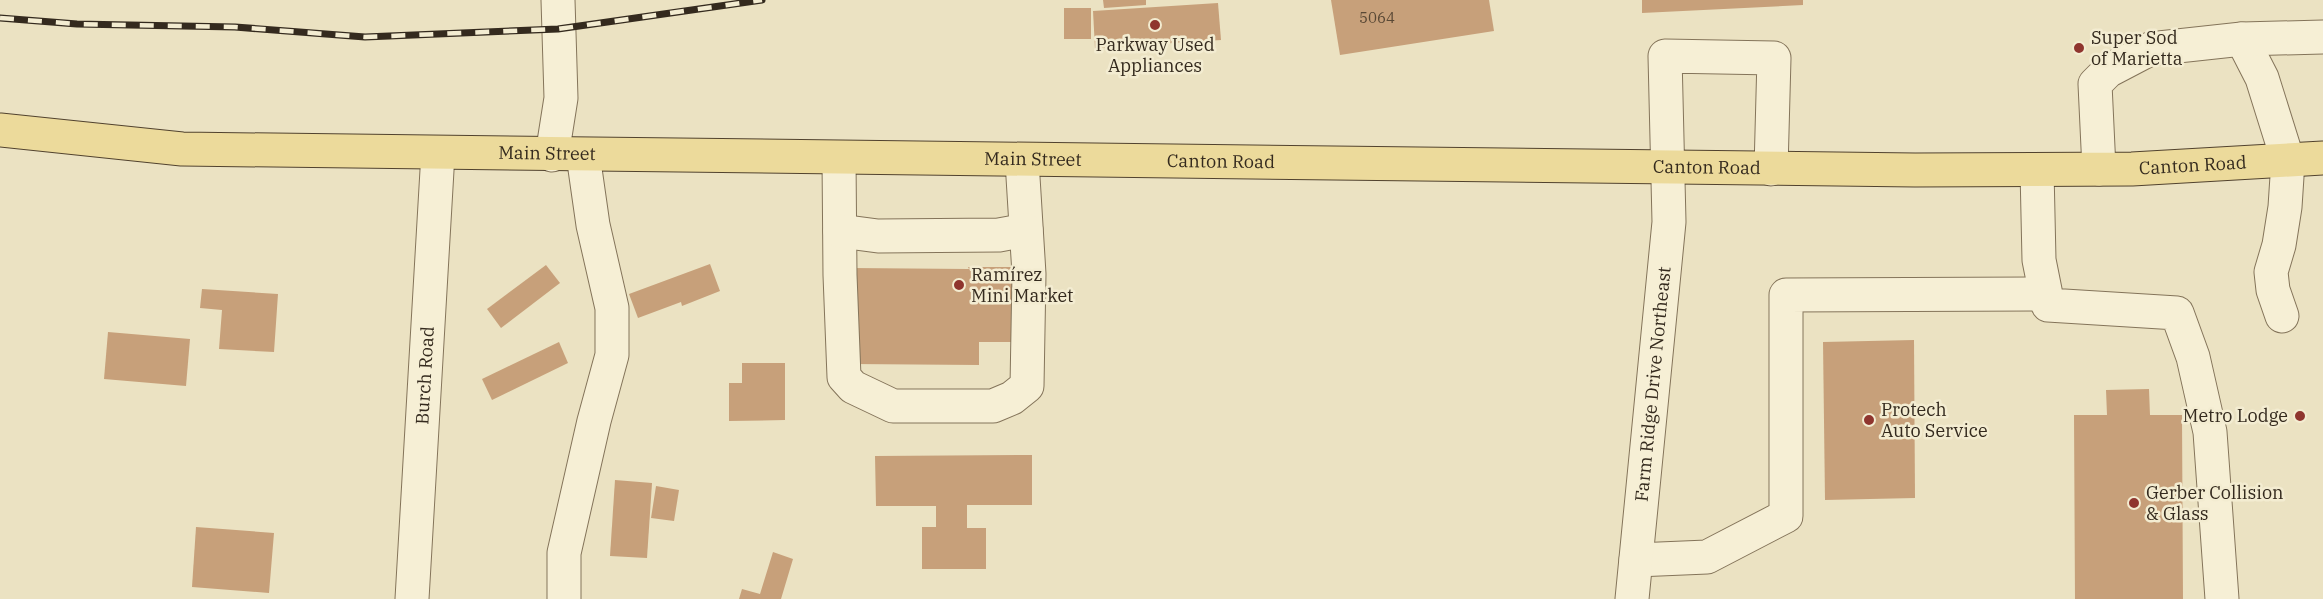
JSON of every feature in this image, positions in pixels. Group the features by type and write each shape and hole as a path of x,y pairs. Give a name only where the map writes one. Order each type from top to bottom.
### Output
{"main road":[{"name":"Main Street","path":"0,130 182,149 1093,161"},
{"name":"Canton Road","path":"1093,161 2037,170 2323,158"}],"street":[{"path":"558,0 561,98 568,155 593,225 612,308 612,355 594,421 564,554 564,599"},
{"path":"2099,169 2095,84 2108,70 2150,49 2242,39 2323,38"},
{"path":"2242,39 2262,78 2288,161 2282,226 2271,272 2273,290 2282,316"},
{"name":"Farm Ridge Drive Northeast","path":"1632,599 1669,222 1665,56 1774,58 1771,169"},
{"name":"Burch Road","path":"412,599 438,153"},
{"path":"839,158 844,377 854,387 893,406 993,406 1012,398 1027,386 1029,274 1022,161"},
{"path":"2037,170 2039,260 2048,305 2178,313 2193,357 2210,432 2222,599"},
{"path":"840,231 878,236 999,235 1026,230"},
{"path":"1636,560 1707,557 1786,516 1786,295 2045,294"}],"building":[{"path":"1103,0 1146,0 1146,5 1104,8"},
{"path":"1331,0 1489,0 1494,31 1340,55"},
{"path":"1642,0 1803,0 1803,5 1642,13"},
{"path":"1218,3 1221,40 1095,48 1093,11"},
{"path":"1064,8 1091,8 1091,39 1064,39"},
{"path":"710,264 720,291 682,306 681,302 638,318 629,294"},
{"path":"546,265 560,283 501,328 487,309"},
{"path":"968,267 1014,267 1013,342 979,342 979,365 851,364 851,268 969,269"},
{"path":"202,289 278,294 274,352 219,349 222,310 200,308"},
{"path":"108,332 190,339 186,386 104,379"},
{"name":"Protech Auto Service","path":"1914,340 1915,498 1825,500 1823,342"},
{"path":"559,342 568,363 492,400 482,379"},
{"path":"742,363 785,363 785,420 729,421 729,383 742,383"},
{"path":"2149,389 2150,415 2182,415 2183,599 2075,599 2074,415 2107,415 2106,390"},
{"path":"1032,455 1032,505 967,505 967,528 986,528 986,569 922,569 922,527 936,527 936,506 876,506 875,456"},
{"path":"615,480 652,483 647,558 610,556"},
{"path":"656,486 679,490 674,521 651,518"},
{"path":"196,527 274,533 269,593 192,587"},
{"path":"773,552 793,559 781,599 739,599 742,589 760,594"}],"railway":[{"path":"0,18 77,24 235,27 365,37 558,29 762,0"}],"place":[{"name":"Parkway Used Appliances","path":"1155,25"},
{"name":"Super Sod of Marietta","path":"2079,48"},
{"name":"Ramírez Mini Market","path":"959,285"},
{"name":"Metro Lodge","path":"2300,416"},
{"name":"Protech Auto Service","path":"1869,420"},
{"name":"Gerber Collision & Glass","path":"2134,503"}]}
